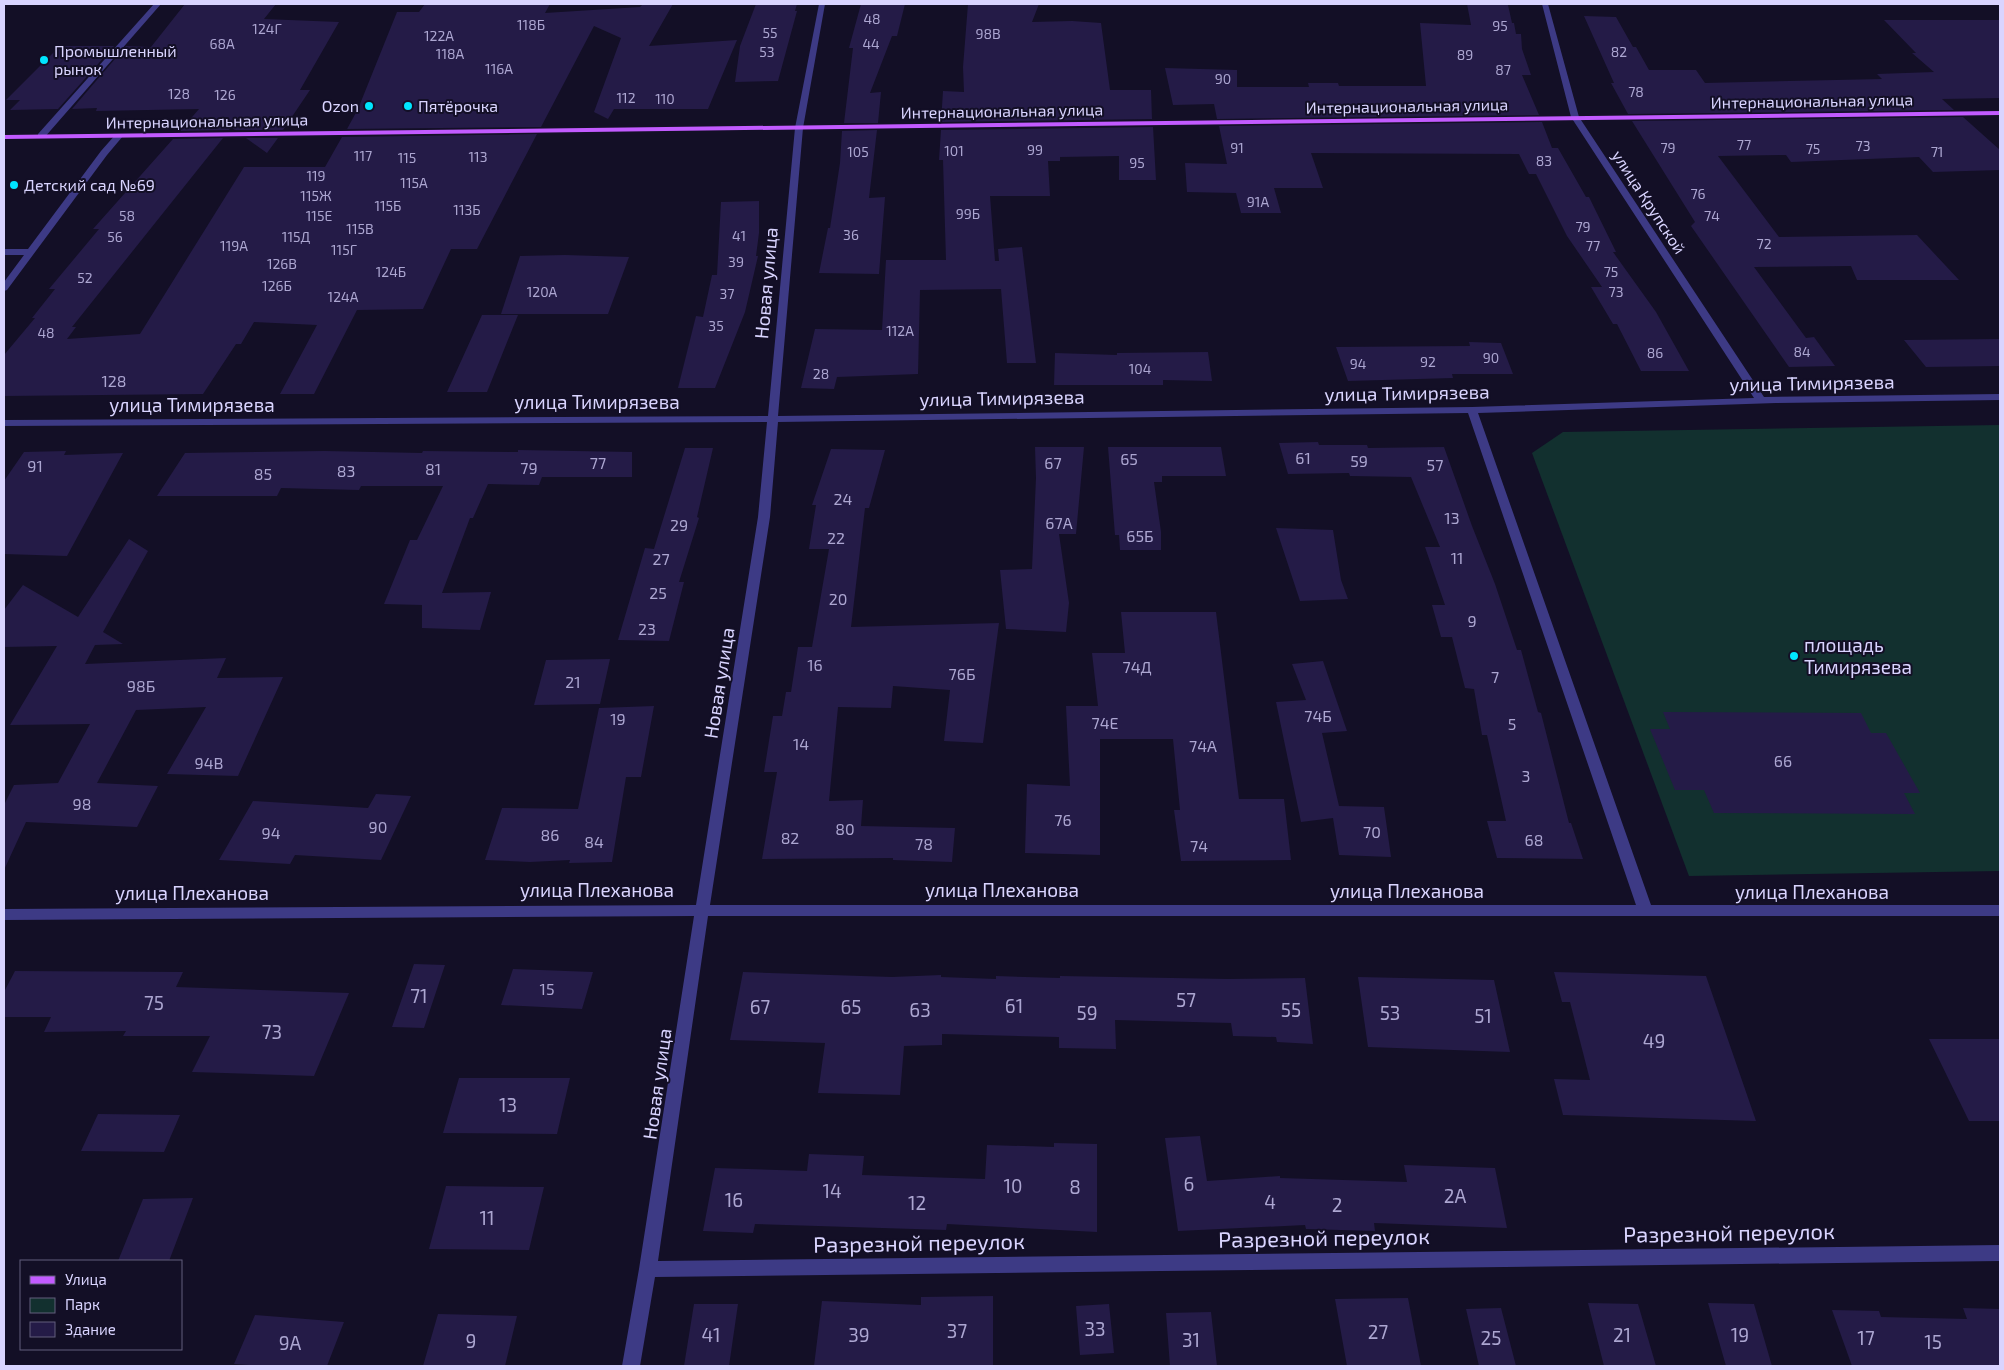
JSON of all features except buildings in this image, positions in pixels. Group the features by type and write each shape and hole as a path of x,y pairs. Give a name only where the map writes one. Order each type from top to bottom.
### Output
{"main road":[{"name":"Интернациональная улица","path":"4,137 2000,113"}],"street":[{"path":"41,136 158,4"},
{"name":"Новая улица","path":"630,1366 648,1269 764,517 798,128 822,4"},
{"name":"улица Крупской","path":"1545,4 1575,117 1761,401"},
{"path":"4,288 119,136"},
{"path":"4,252 30,252"},
{"name":"улица Тимирязева","path":"4,424 773,419 1472,410 1761,401 2000,397"},
{"path":"1472,410 1646,912"},
{"name":"улица Плеханова","path":"4,914 702,910 2000,911"},
{"name":"Разрезной переулок","path":"648,1269 2000,1253"}],"green space":[{"name":"площадь Тимирязева","path":"2000,425 2000,871 1689,876 1532,453 1563,432"}],"place":[{"name":"Промышленный рынок","path":"44,60"},
{"name":"Ozon","path":"369,106"},
{"name":"Пятёрочка","path":"408,106"},
{"name":"Детский сад №69","path":"14,185"},
{"name":"площадь Тимирязева","path":"1794,656"}]}
